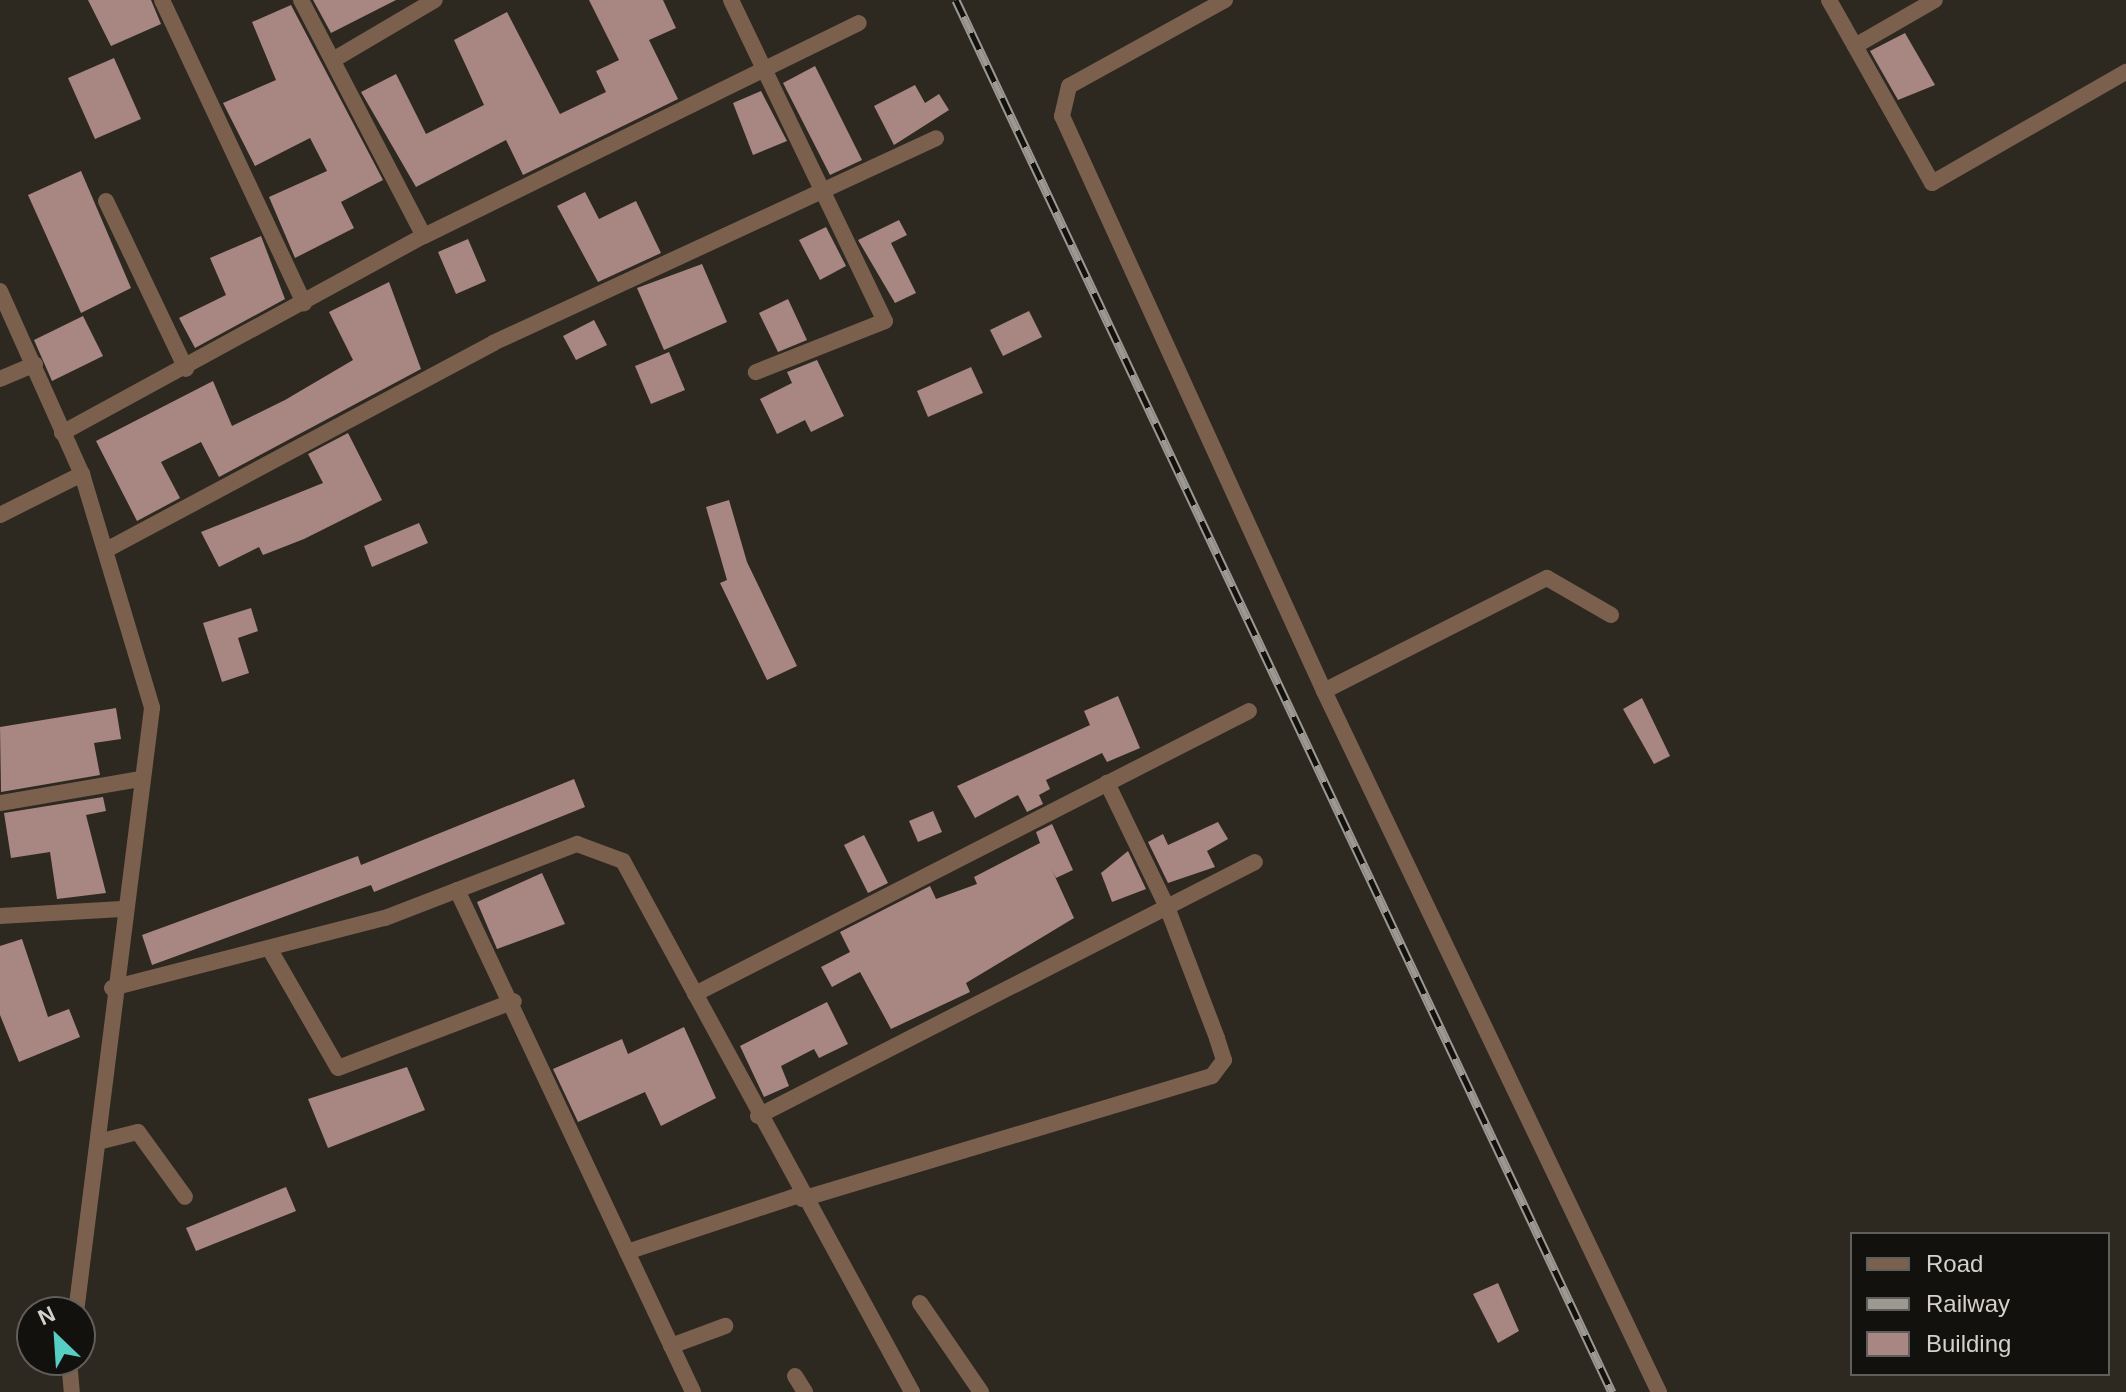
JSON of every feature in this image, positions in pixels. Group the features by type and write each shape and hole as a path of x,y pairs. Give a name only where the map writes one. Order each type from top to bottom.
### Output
{"street":[{"path":"162,0 304,303"},
{"path":"301,0 424,236"},
{"path":"333,60 435,0"},
{"path":"731,0 885,321 756,372"},
{"path":"1225,0 1069,86 1062,116 1324,691 1659,1392"},
{"path":"1829,0 1932,183 2126,72"},
{"path":"1855,46 1935,0"},
{"path":"62,433 186,369 424,236 761,65 859,23"},
{"path":"108,549 493,343 819,187 936,138"},
{"path":"106,201 186,369"},
{"path":"0,291 82,474 108,549 152,708 112,988 98,1142 78,1296"},
{"path":"0,379 35,364"},
{"path":"0,515 82,474"},
{"path":"1324,691 1547,578 1611,615"},
{"path":"695,994 1249,711"},
{"path":"0,803 141,779"},
{"path":"627,1252 801,1197 1212,1076 1224,1060 1167,907 1107,783"},
{"path":"112,988 269,948 457,890 577,844 623,861 801,1197 912,1392"},
{"path":"758,1116 1255,862"},
{"path":"457,890 514,1001 693,1392"},
{"path":"0,916 122,909"},
{"path":"269,948 338,1068 514,1001"},
{"path":"98,1142 138,1132 185,1197"},
{"path":"920,1303 981,1392"},
{"path":"671,1346 725,1326"},
{"path":"795,1376 805,1392"}],"building":[{"path":"88,0 151,0 161,24 111,46"},
{"path":"313,0 396,0 331,33"},
{"path":"589,0 663,0 676,28 649,40 678,99 523,175 506,140 416,187 361,92 396,74 426,134 484,105 454,40 507,12 560,114 606,92 596,71 619,60"},
{"path":"291,5 383,180 341,202 354,228 295,258 269,197 327,171 310,138 255,166 223,103 276,80 252,22"},
{"path":"1905,33 1935,85 1898,100 1870,51"},
{"path":"114,58 141,119 95,139 68,78"},
{"path":"815,66 862,160 830,175 783,83"},
{"path":"915,85 925,103 939,94 949,110 894,145 874,106"},
{"path":"761,91 787,141 753,155 733,103"},
{"path":"81,171 131,288 81,313 28,195"},
{"path":"585,192 599,219 636,201 661,253 598,282 557,206"},
{"path":"899,220 907,235 891,243 916,293 895,303 858,240"},
{"path":"826,227 846,266 820,280 799,240"},
{"path":"261,236 285,299 195,348 179,318 226,295 210,258"},
{"path":"468,239 486,281 456,294 438,252"},
{"path":"702,264 727,322 664,350 637,288"},
{"path":"389,282 421,369 219,477 201,442 161,462 180,498 137,521 96,441 213,381 232,426 285,400 353,360 329,312"},
{"path":"788,299 807,340 778,352 759,313"},
{"path":"1029,311 1042,337 1003,356 990,330"},
{"path":"83,316 103,356 52,381 34,340"},
{"path":"594,320 607,345 576,360 563,336"},
{"path":"669,352 685,390 651,404 635,366"},
{"path":"817,360 844,416 811,432 805,420 777,434 760,399 792,383 787,372"},
{"path":"971,367 983,393 928,417 917,391"},
{"path":"348,433 382,500 304,539 263,555 259,547 219,567 201,532 323,483 308,454"},
{"path":"729,500 747,562 797,666 767,680 720,583 727,580 706,507"},
{"path":"419,523 428,543 372,567 364,546"},
{"path":"251,608 258,631 238,638 249,673 222,682 203,623"},
{"path":"1118,696 1140,748 1107,762 1102,753 1046,780 1050,789 1039,795 1043,804 1027,812 1018,795 975,818 957,786 1090,725 1084,711"},
{"path":"1642,698 1670,756 1654,764 1623,709"},
{"path":"116,708 121,739 94,743 100,775 1,792 0,727"},
{"path":"574,779 585,807 374,892 371,885 152,965 142,935 358,856 361,865"},
{"path":"103,797 106,811 86,815 106,893 57,899 50,852 11,858 4,813"},
{"path":"933,811 942,832 918,842 909,821"},
{"path":"1218,822 1228,839 1207,851 1215,867 1168,883 1148,842 1163,834 1168,845"},
{"path":"1052,824 1073,870 1056,878 1051,868 1074,918 966,983 970,992 891,1029 860,972 832,987 821,967 850,952 840,932 930,886 936,899 977,884 974,877 1040,843 1036,832"},
{"path":"864,835 888,883 868,893 844,845"},
{"path":"1128,851 1146,889 1112,902 1101,873"},
{"path":"542,873 565,924 497,949 477,902"},
{"path":"22,939 48,1017 69,1009 80,1037 19,1062 0,1015 0,946"},
{"path":"827,1002 848,1044 819,1058 814,1049 781,1066 789,1086 764,1097 740,1046"},
{"path":"684,1027 716,1098 661,1126 645,1092 578,1122 553,1069 622,1039 628,1054"},
{"path":"407,1067 425,1110 328,1148 308,1099"},
{"path":"286,1187 296,1211 196,1251 186,1228"},
{"path":"1498,1283 1519,1331 1498,1343 1473,1294"}],"railway":[{"path":"956,0 1612,1392"}]}
